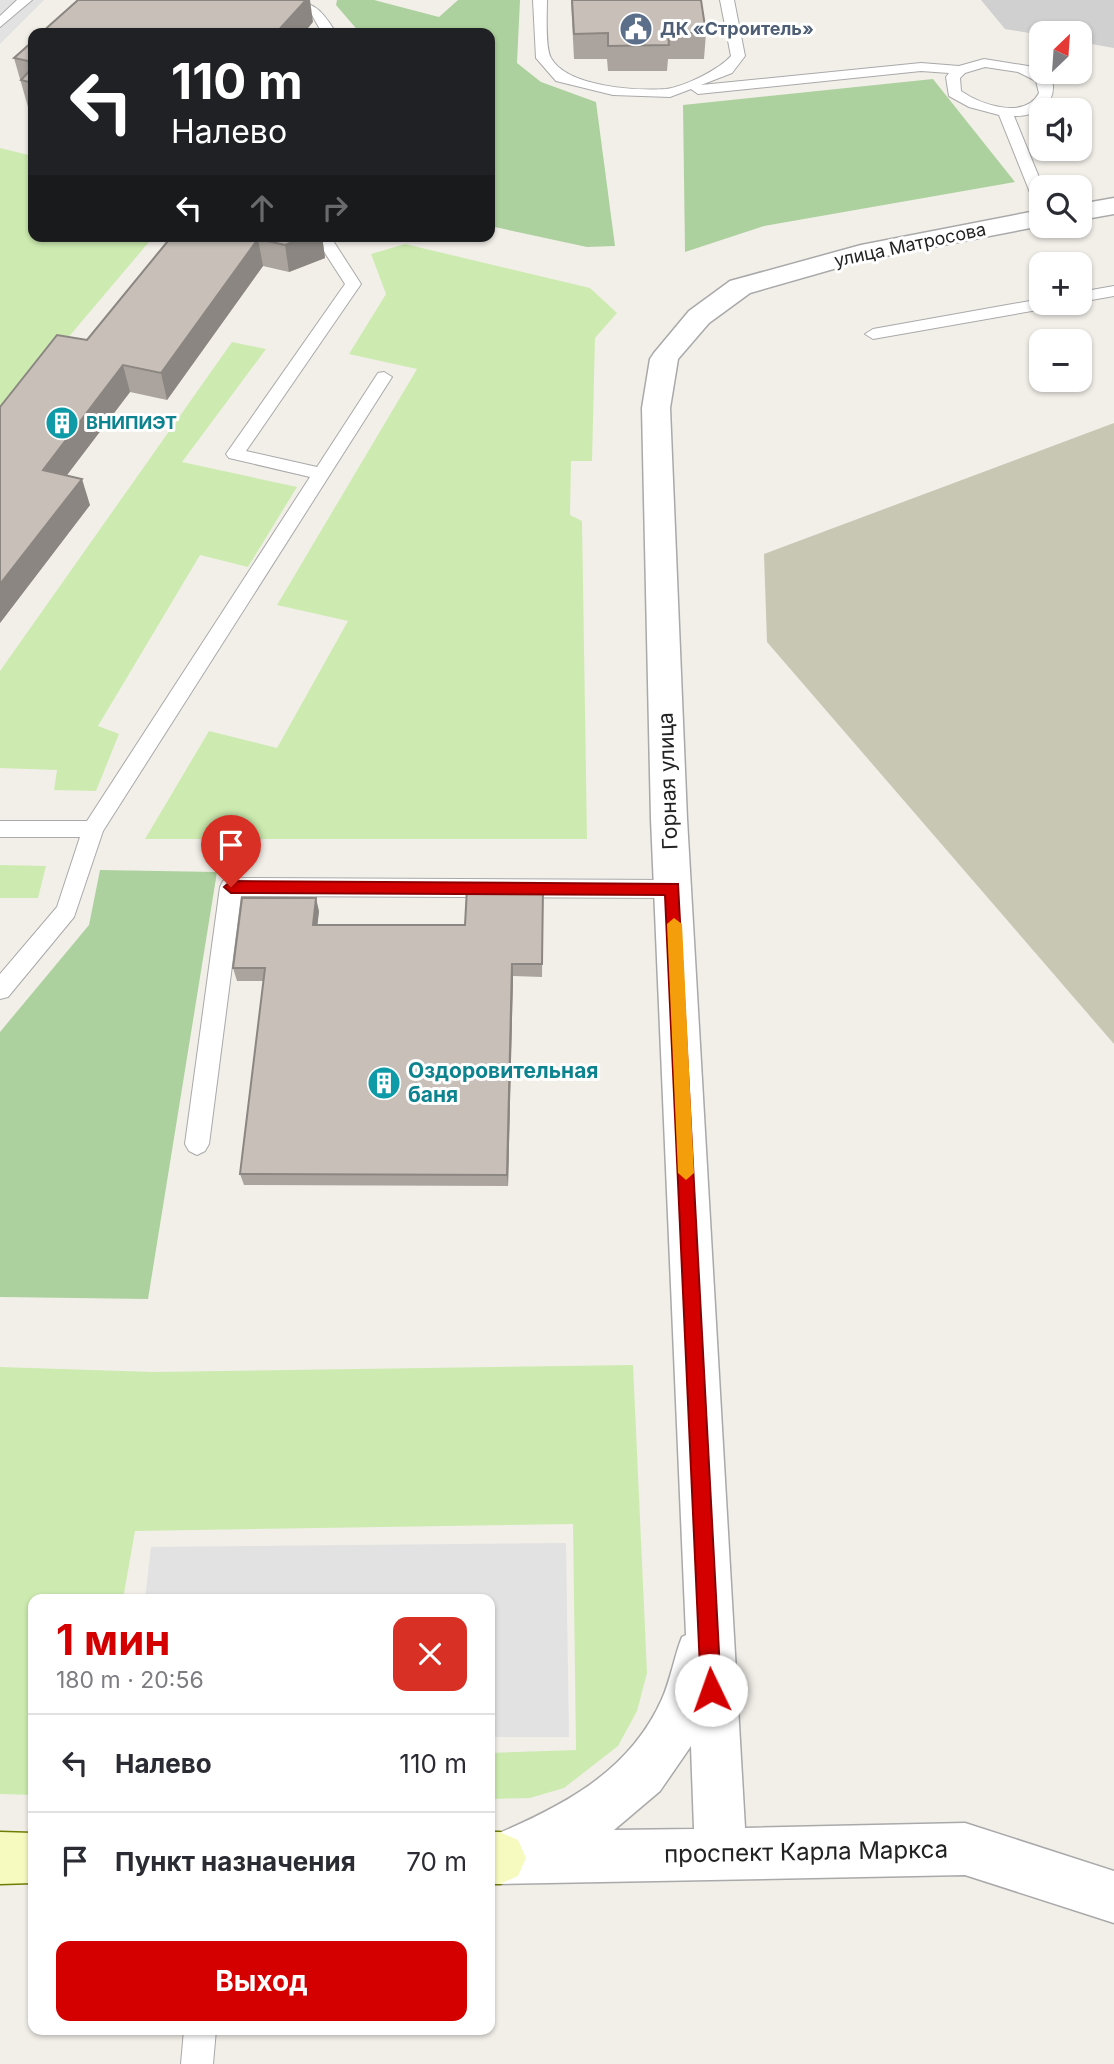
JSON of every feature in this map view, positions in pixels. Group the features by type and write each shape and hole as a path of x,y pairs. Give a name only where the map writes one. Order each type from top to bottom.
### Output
{"street":[{"path":"1092,210 1114,206"},
{"name":"улица Матросова","path":"779,274 862,253 1029,220"},
{"name":"Горная улица","path":"721,1854 706,1609 673,889 656,408 664,359 681,335 699,317 740,287 779,274"},
{"path":"495,1858 579,1823 631,1787 671,1738 694,1683 706,1609"},
{"name":"проспект Карла Маркса","path":"495,1858 965,1849 1114,1897"},
{"path":"0,1858 28,1858"}],"lane":[{"path":"0,23 25,0"},
{"path":"286,0 317,12 326,28"},
{"path":"540,0 543,58 561,78 613,91 670,93 921,67 960,70 984,62 1021,68 1038,77 1046,93 1042,101 1020,111 1005,112 982,108 962,100 951,84 960,70"},
{"path":"670,93 727,70 738,56 727,0"},
{"path":"1005,112 1031,175"},
{"path":"321,474 235,454 353,284 325,242"},
{"path":"1092,295 1114,291"},
{"path":"873,334 1029,307"},
{"path":"0,990 66,911 93,829 384,377"},
{"path":"0,829 93,829"},
{"path":"197,1144 231,887 673,889"},
{"path":"197,2064 200,2035"}],"shaded area":[{"path":"0,0 44,0 0,44"},
{"path":"981,0 1114,0 1114,48 1092,44 1092,21 1029,21 1029,33 1005,29"},
{"path":"1114,423 1114,1044 767,642 764,554"},
{"path":"566,1543 569,1737 495,1737 495,1594 146,1594 151,1547"}],"green space":[{"path":"337,0 374,0 439,17 458,0 520,0 517,63 541,82 596,102 615,246 587,247 495,227 495,28 356,28 336,5"},
{"path":"933,79 1015,182 764,226 685,252 683,105"},
{"path":"0,148 28,155 28,242 149,242 0,418"},
{"path":"405,244 590,288 617,313 595,338 592,461 571,461 570,515 582,521 587,839 145,839 209,731 277,748 348,621 277,605 417,369 349,354 386,294 371,254"},
{"path":"232,342 266,349 182,462 297,487 248,567 200,555 98,726 119,734 96,791 54,790 57,770 0,768 0,671"},
{"path":"0,865 46,866 38,898 0,898"},
{"path":"100,870 217,872 148,1299 0,1297 0,1032 89,925"},
{"path":"633,1365 647,1673 637,1711 618,1746 564,1788 530,1798 495,1799 495,1753 576,1750 573,1524 135,1531 124,1594 28,1594 28,1795 0,1794 0,1367 154,1372"}],"building":[{"path":"78,0 306,0 281,28 47,28"},
{"path":"572,0 701,0 706,33 668,33 669,45 608,46 608,33 574,34"},
{"path":"28,45 28,61 14,58"},
{"path":"28,72 28,82 21,80"},
{"name":"ВНИПИЭТ","path":"167,242 256,242 161,373 123,365 43,470 82,479 0,584 0,407 57,335 87,340"},
{"name":"ВНИПИЭТ","path":"272,242 293,242 285,245"},
{"name":"Оздоровительная баня","path":"467,888 543,888 542,964 512,964 507,1175 240,1174 265,968 233,968 242,898 316,898 313,925 465,925"}],"slow traffic":[{"path":"674,924 686,1173"}],"place":[{"name":"ДК «Строитель»","path":"636,29"},
{"name":"ВНИПИЭТ","path":"62,423"},
{"name":"Оздоровительная баня","path":"384,1083"}],"route":[{"path":"231,887 673,889 711,1690"}]}
